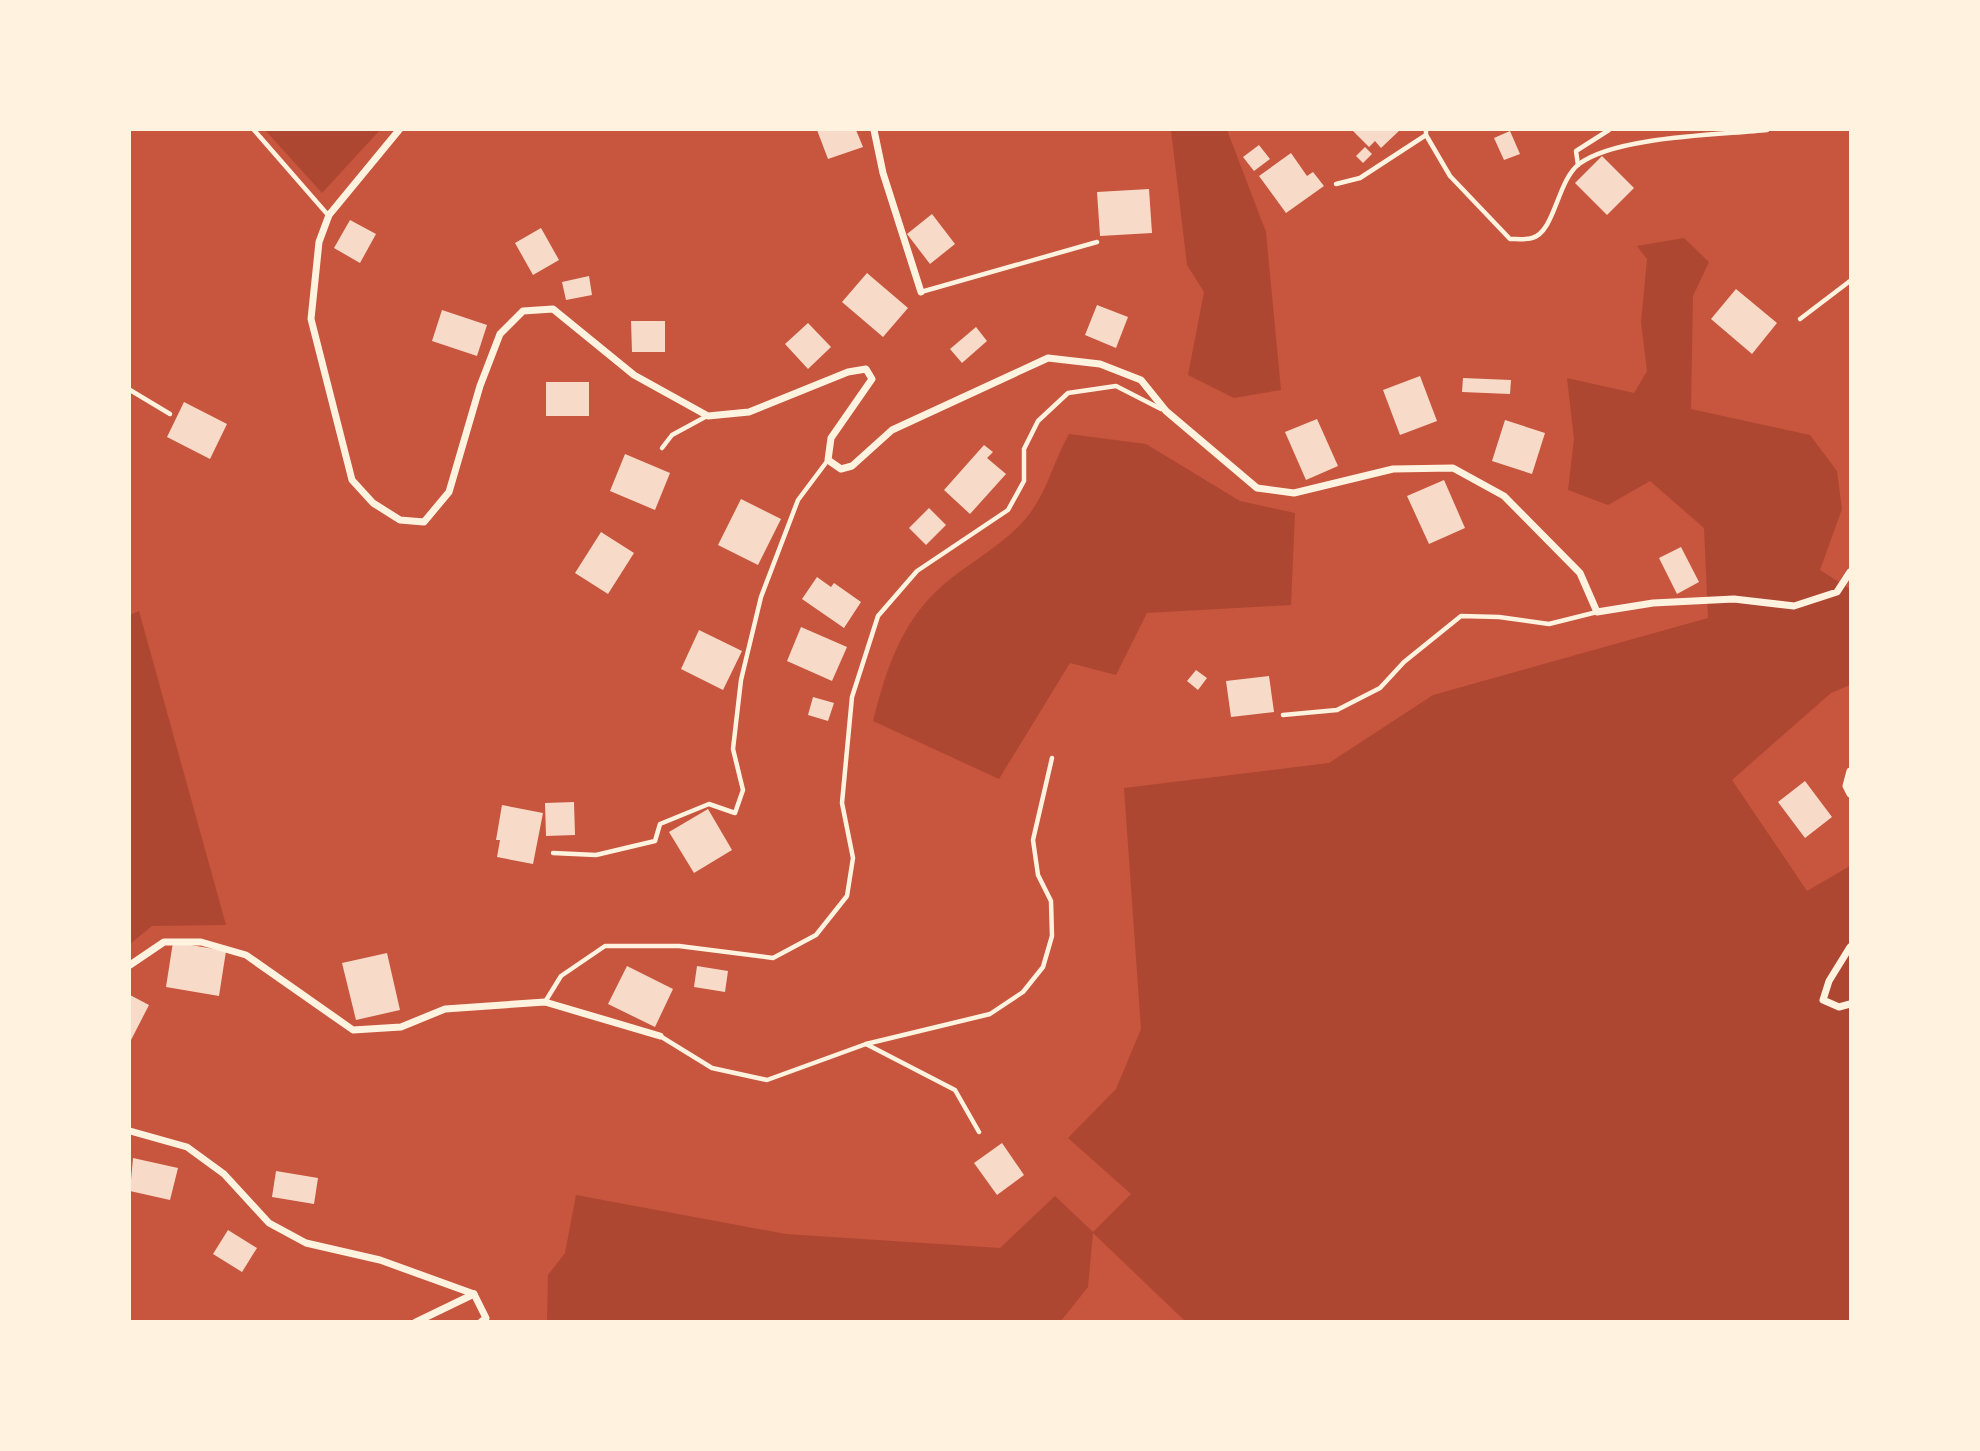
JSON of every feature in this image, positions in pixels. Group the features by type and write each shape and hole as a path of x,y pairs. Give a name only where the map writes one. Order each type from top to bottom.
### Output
{"street":[{"path":"399,130 329,215 319,242 311,319 352,480 373,503 400,520 424,522 449,492 480,386 500,334 523,311 553,309 634,375 708,416 749,412 848,372 866,369 873,379 831,438 828,460 841,469 852,466 892,430 1048,358 1100,364 1141,380 1166,411 1257,488 1294,493 1393,469 1453,468 1504,496 1580,573 1597,612 1653,603 1734,599 1794,606 1837,592 1850,572"},
{"path":"874,130 883,173 921,292"},
{"path":"1850,771 1846,786 1850,794"},
{"path":"130,965 164,942 201,942 246,955 353,1030 401,1027 445,1009 545,1002 660,1036"},
{"path":"1850,947 1829,981 1823,1000 1839,1007 1850,1004"},
{"path":"130,1131 187,1147 224,1174 269,1223 306,1243 380,1260 474,1294 486,1318 481,1321"},
{"path":"416,1321 474,1294"}],"lane":[{"path":"254,130 329,215"},
{"path":"1578,164 1576,150 1609,130"},
{"path":"1336,184 1360,178 1426,132 1450,176 1510,239 1533,238 1546,228 1560,188 1578,164 1604,151 1639,144 1767,130"},
{"path":"921,292 1097,242"},
{"path":"1800,318 1850,281"},
{"path":"545,1002 561,976 605,946 679,947 773,958 816,935 847,896 853,858 842,803 852,697 878,616 916,571 1008,510 1024,481 1024,449 1038,421 1068,393 1116,386 1166,411"},
{"path":"130,390 170,414"},
{"path":"662,448 672,435 708,416"},
{"path":"552,853 596,855 655,841 660,824 709,804 734,813 743,790 733,750 739,694 761,597 798,500 828,460"},
{"path":"1283,715 1337,709 1380,688 1404,662 1461,616 1499,617 1549,624 1597,612"},
{"path":"660,1036 712,1068 767,1080 866,1044 990,1014 1023,992 1043,967 1052,936 1051,901 1038,875 1033,839 1052,758"},
{"path":"866,1044 955,1090 979,1132"}],"shaded area":[{"path":"265,130 380,130 322,193"},
{"path":"1171,130 1227,130 1266,232 1281,390 1234,398 1188,375 1204,292 1187,265"},
{"path":"1684,238 1709,262 1693,296 1691,409 1810,435 1837,471 1842,509 1820,570 1850,589 1850,685 1831,693 1732,780 1807,891 1850,866 1850,1321 1185,1321 1093,1233 1088,1287 1061,1321 547,1322 548,1275 565,1253 576,1195 786,1234 1000,1248 1055,1196 1093,1232 1131,1194 1068,1138 1116,1089 1141,1029 1124,788 1329,763 1433,695 1708,618 1704,528 1650,481 1608,505 1568,490 1574,439 1567,378 1634,393 1647,371 1641,322 1647,259 1637,246"},
{"path":"1069,434 1146,444 1240,501 1295,513 1291,605 1147,613 1116,675 1070,663 999,779 873,721 890,665 916,615 942,586 1000,543 1028,516 1042,494"},
{"path":"139,611 226,925 152,926 130,944 130,615"}],"building":[{"path":"817,130 856,130 863,147 828,159"},
{"path":"1352,130 1400,130 1381,148 1375,141 1369,147"},
{"path":"1510,131 1520,154 1504,160 1494,138"},
{"path":"1259,145 1270,159 1254,171 1243,157"},
{"path":"1365,147 1372,154 1363,163 1356,156"},
{"path":"1291,153 1307,176 1313,172 1324,186 1286,213 1259,176"},
{"path":"1602,156 1634,188 1607,215 1575,183"},
{"path":"1149,189 1152,233 1100,236 1097,192"},
{"path":"932,214 955,244 930,264 907,234"},
{"path":"350,220 376,234 360,263 334,248"},
{"path":"541,228 559,260 533,275 515,243"},
{"path":"867,273 908,308 883,337 842,302"},
{"path":"589,276 592,295 566,300 562,282"},
{"path":"1736,289 1777,323 1752,354 1711,319"},
{"path":"1097,305 1128,317 1116,348 1085,335"},
{"path":"442,310 487,325 477,356 432,341"},
{"path":"631,321 665,321 665,352 632,352"},
{"path":"808,323 831,347 808,369 785,344"},
{"path":"976,327 987,341 962,363 950,349"},
{"path":"1420,376 1437,421 1400,435 1383,390"},
{"path":"1463,378 1511,380 1510,394 1462,392"},
{"path":"546,382 589,382 589,416 546,416"},
{"path":"184,402 227,424 210,459 167,437"},
{"path":"1317,419 1338,466 1306,480 1285,432"},
{"path":"1505,420 1545,433 1532,474 1492,461"},
{"path":"984,445 993,452 987,458 1006,474 970,514 944,490"},
{"path":"625,454 670,473 655,510 610,491"},
{"path":"1444,480 1465,528 1429,544 1407,496"},
{"path":"741,499 781,519 758,565 718,545"},
{"path":"929,508 946,525 926,545 909,528"},
{"path":"601,532 634,553 608,594 575,573"},
{"path":"1681,547 1699,582 1677,594 1659,558"},
{"path":"817,577 831,587 834,583 861,602 844,628 802,599"},
{"path":"801,627 847,647 832,681 787,661"},
{"path":"699,630 742,651 723,690 681,669"},
{"path":"1196,670 1207,678 1198,690 1187,681"},
{"path":"1269,676 1274,712 1231,717 1226,681"},
{"path":"813,697 834,703 828,721 808,715"},
{"path":"1805,781 1832,817 1805,838 1778,802"},
{"path":"574,802 575,835 546,836 545,803"},
{"path":"502,805 543,813 533,864 497,857 500,840 496,840"},
{"path":"708,809 732,850 694,873 669,832"},
{"path":"173,942 226,951 219,996 166,987"},
{"path":"387,953 400,1010 356,1020 342,963"},
{"path":"627,966 673,989 655,1027 608,1004"},
{"path":"697,966 728,971 725,992 694,987"},
{"path":"130,995 149,1005 130,1042"},
{"path":"1002,1143 1024,1175 997,1195 974,1163"},
{"path":"133,1158 178,1168 170,1200 130,1191"},
{"path":"276,1171 318,1178 314,1204 272,1197"},
{"path":"228,1230 257,1248 242,1272 213,1254"}]}
